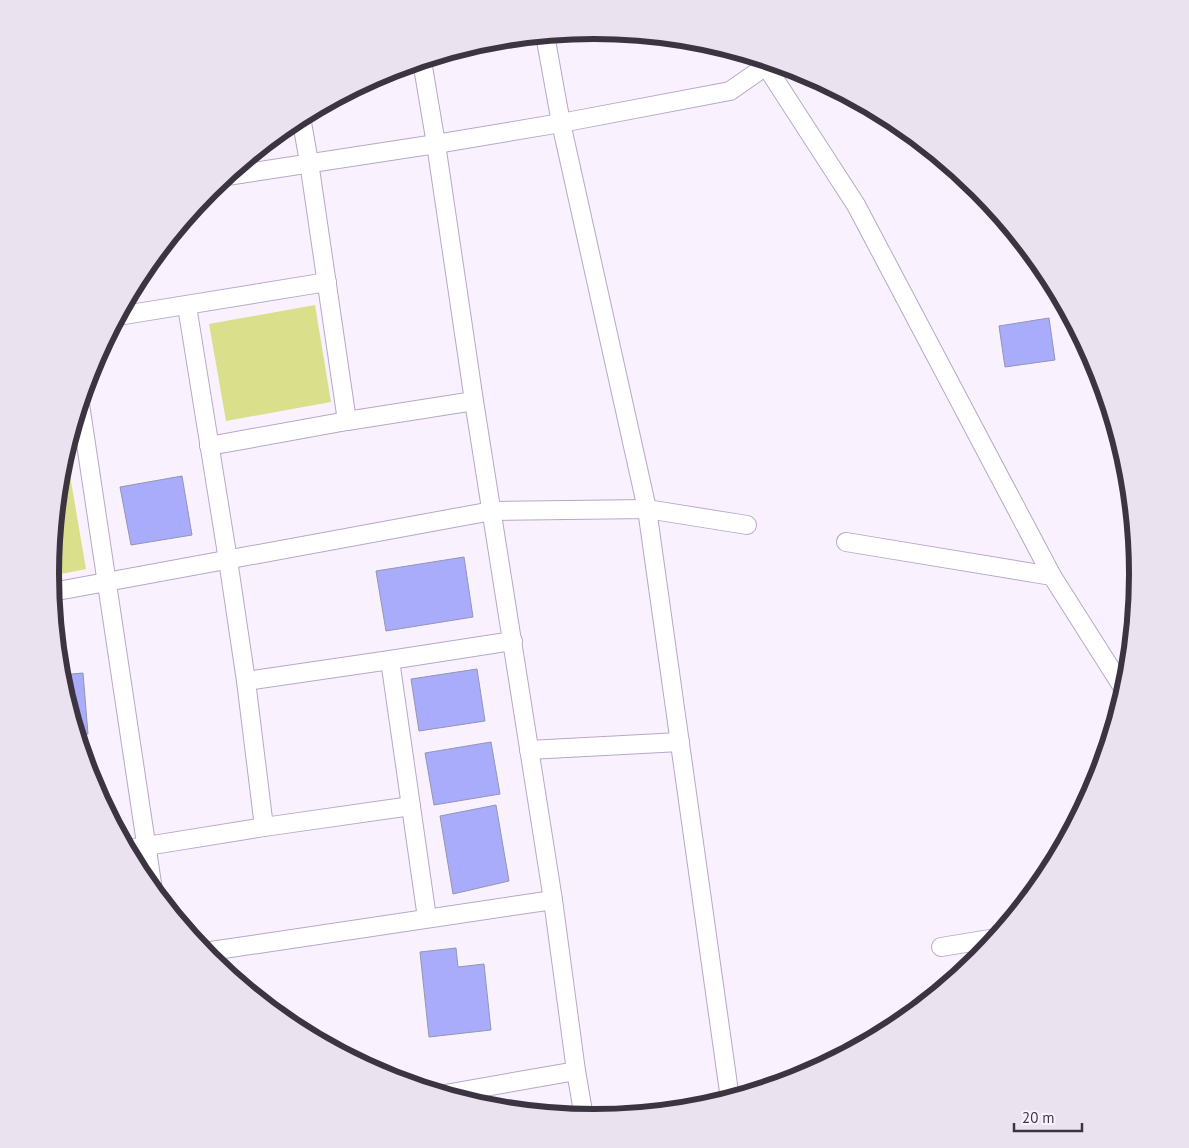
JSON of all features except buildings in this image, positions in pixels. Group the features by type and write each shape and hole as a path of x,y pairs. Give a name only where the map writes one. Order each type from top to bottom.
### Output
{"street":[{"path":"546,41 562,123 647,510 729,1092"},
{"path":"240,174 562,123 730,91 762,65"},
{"path":"423,67 553,900 583,1109"},
{"path":"768,67 856,205 1052,576 1118,681"},
{"path":"303,126 347,421"},
{"path":"126,315 327,282"},
{"path":"187,306 246,681 264,827"},
{"path":"209,446 347,421 474,401"},
{"path":"82,419 151,874"},
{"path":"59,591 492,511 647,510 747,525"},
{"path":"846,542 1052,576"},
{"path":"246,681 512,641"},
{"path":"390,660 427,918"},
{"path":"529,750 680,742"},
{"path":"135,848 411,806"},
{"path":"214,950 553,900"},
{"path":"941,947 985,940"},
{"path":"459,1092 576,1071"}],"green space":[{"path":"315,305 331,402 226,421 209,324"},
{"path":"70,473 86,569 59,574 60,539"}]}
